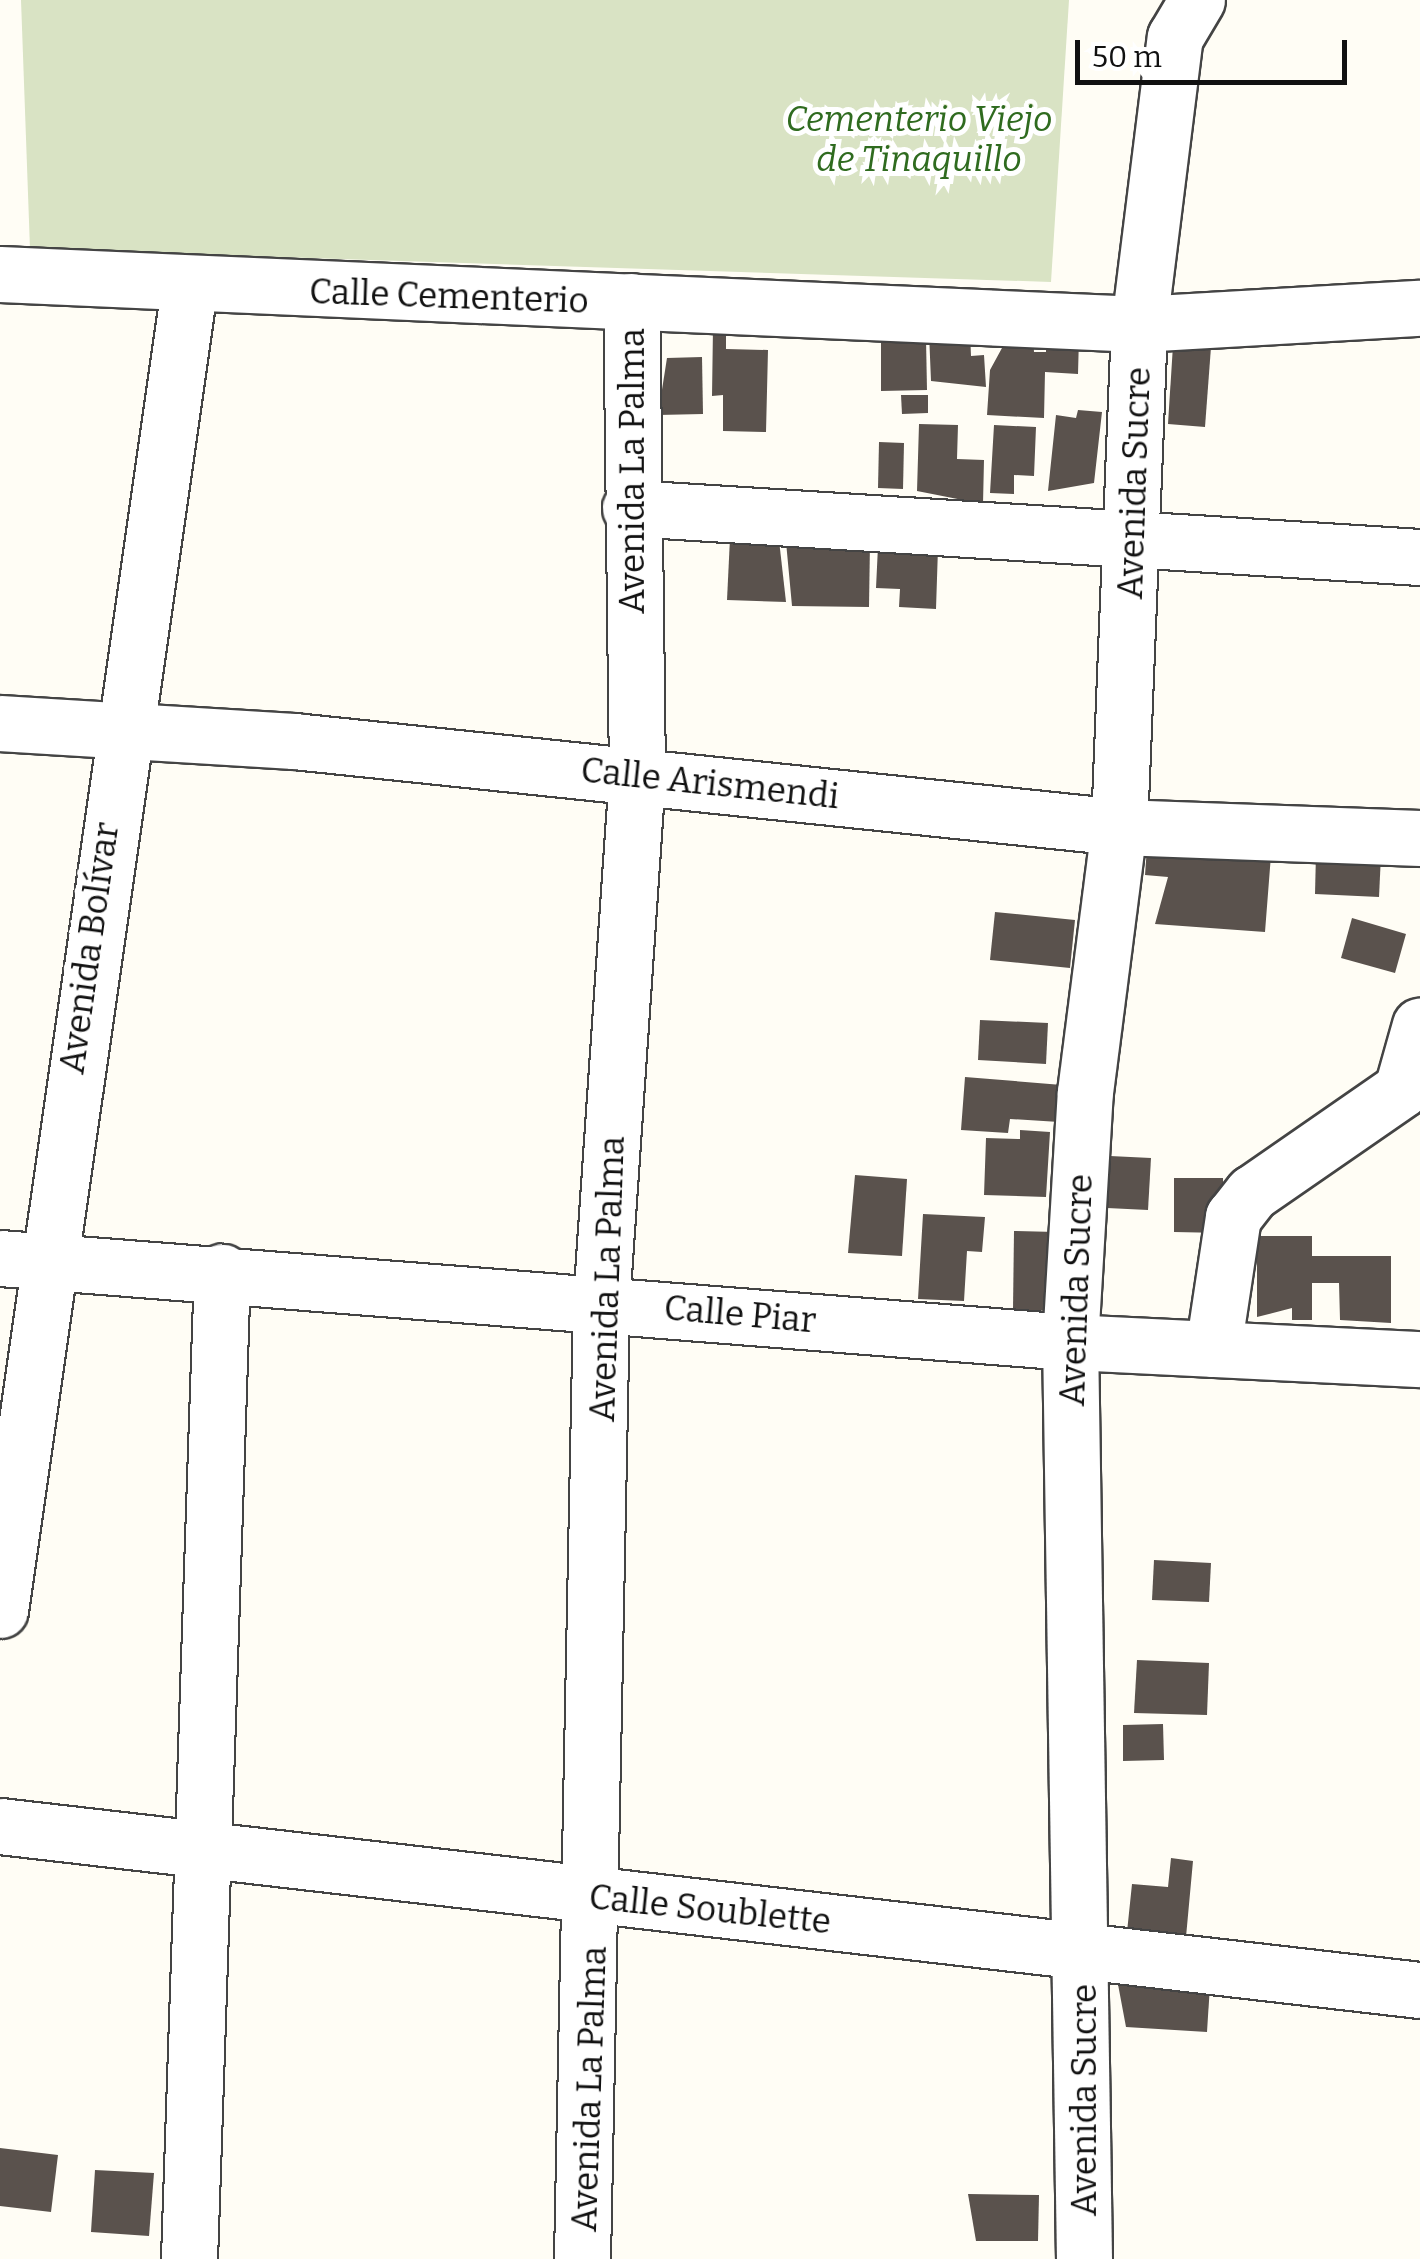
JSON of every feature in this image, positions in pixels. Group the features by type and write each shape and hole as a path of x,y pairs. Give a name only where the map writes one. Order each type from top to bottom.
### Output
{"street":[{"name":"Avenida Sucre","path":"1084,2259 1084,1949 1070,1342 1085,1092 1118,827 1134,541 1139,324 1176,37 1197,0"},
{"name":"Calle Cementerio","path":"0,274 189,288 631,300 1139,324 1420,308"},
{"name":"Avenida Bolívar","path":"0,1610 22,1259 121,724 189,288"},
{"name":"Avenida La Palma","path":"582,2259 596,1898 601,1303 637,775 630,508 631,300"},
{"path":"630,508 1420,557"},
{"name":"Calle Arismendi","path":"0,722 121,724 1118,827 1420,838"},
{"path":"1213,1349 1233,1217 1252,1193 1402,1089 1420,1024"},
{"name":"Calle Piar","path":"22,1259 1070,1342 1420,1360"},
{"path":"190,2259 222,1272"},
{"name":"Calle Soublette","path":"0,1826 201,1854 1084,1949 1420,1990"}],"green space":[{"name":"Cementerio Viejo de Tinaquillo","path":"21,0 1069,0 1051,282 30,249"}],"building":[{"path":"713,327 726,327 726,349 768,350 766,432 723,431 723,395 712,396"},
{"path":"970,331 971,356 984,355 986,387 931,381 929,333"},
{"path":"1008,337 1033,337 1034,352 1046,352 1046,337 1079,337 1078,374 1045,372 1044,418 987,415 990,370"},
{"path":"881,339 926,339 927,390 881,391"},
{"path":"1173,345 1211,347 1205,427 1168,424"},
{"path":"702,357 703,414 658,415 667,358"},
{"path":"901,395 928,395 928,413 902,414"},
{"path":"1078,410 1102,412 1094,483 1048,491 1056,415 1076,418"},
{"path":"919,424 958,425 957,459 984,460 983,504 917,491"},
{"path":"994,425 1036,427 1034,476 1014,475 1014,494 990,493"},
{"path":"879,442 904,443 903,489 878,488"},
{"path":"730,538 779,540 786,602 727,600"},
{"path":"786,542 870,542 869,607 792,606"},
{"path":"878,546 938,548 936,609 899,607 900,589 876,588"},
{"path":"1147,847 1271,855 1265,932 1155,924 1168,877 1145,875"},
{"path":"1316,853 1381,855 1379,897 1315,894"},
{"path":"995,912 1075,920 1070,968 990,960"},
{"path":"1352,918 1406,934 1395,973 1341,958"},
{"path":"980,1020 1048,1023 1046,1064 978,1060"},
{"path":"965,1077 1062,1085 1059,1122 1010,1119 1008,1133 961,1130"},
{"path":"1020,1130 1050,1132 1046,1197 984,1195 986,1138 1020,1139"},
{"path":"1110,1156 1151,1158 1148,1210 1107,1208"},
{"path":"855,1175 907,1179 902,1256 848,1253"},
{"path":"1174,1178 1223,1178 1223,1233 1174,1232"},
{"path":"923,1214 985,1217 982,1252 967,1251 964,1301 918,1299"},
{"path":"1014,1231 1056,1232 1054,1311 1013,1310"},
{"path":"1257,1236 1312,1236 1312,1256 1391,1256 1391,1323 1340,1320 1339,1283 1312,1283 1312,1320 1292,1320 1292,1308 1257,1317"},
{"path":"1154,1560 1211,1563 1209,1602 1152,1600"},
{"path":"1137,1660 1209,1663 1207,1715 1134,1713"},
{"path":"1163,1724 1164,1760 1123,1761 1123,1725"},
{"path":"1171,1858 1193,1861 1186,1937 1127,1932 1132,1884 1168,1887"},
{"path":"1117,1979 1210,1985 1207,2032 1126,2027"},
{"path":"0,2148 58,2155 51,2212 0,2206"},
{"path":"95,2170 154,2173 149,2236 91,2232"},
{"path":"968,2194 1039,2195 1038,2241 976,2241"}]}
